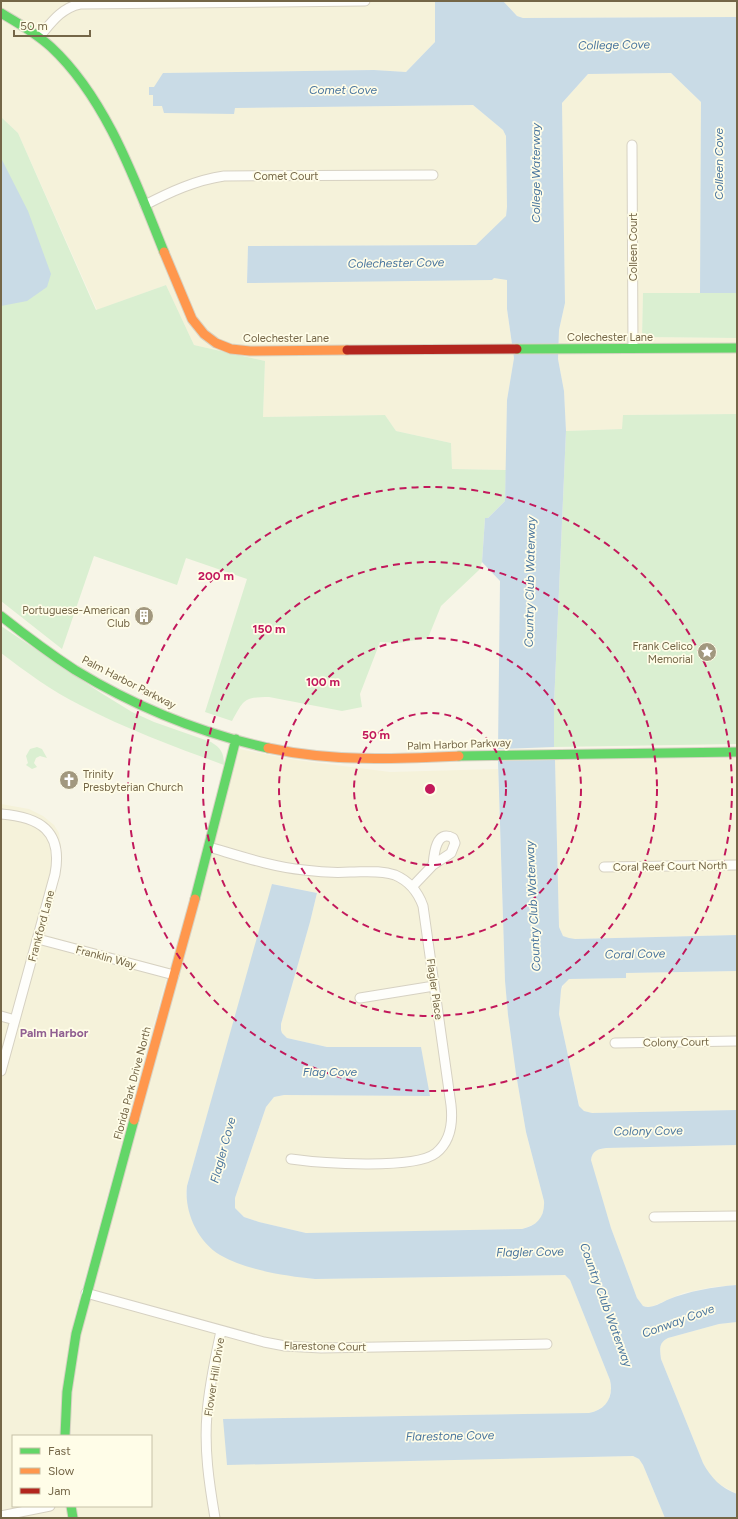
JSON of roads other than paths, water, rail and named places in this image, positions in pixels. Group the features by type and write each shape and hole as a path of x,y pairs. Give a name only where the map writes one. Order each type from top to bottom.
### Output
{"street":[{"path":"38,37 63,11 80,4 365,1"},
{"name":"Colechester Lane","path":"1,12 38,37 60,55 91,93 111,128 145,205 192,319 204,334 214,343 223,347 250,351 737,348"},
{"name":"Colleen Court","path":"632,145 633,348"},
{"name":"Comet Court","path":"145,205 197,182 224,176 433,175"},
{"name":"Palm Harbor Parkway","path":"1,616 55,656 106,686 163,714 236,740 287,751 335,758 392,759 477,755 737,752"},
{"name":"Florida Park Drive North","path":"65,1435 65,1412 70,1363 79,1319 209,847 236,740"},
{"name":"Frankford Lane","path":"1,814 14,815 33,821 48,831 55,843 57,857 55,874 38,939 1,1071"},
{"name":"Flagler Place","path":"209,847 275,865 302,870 319,872 384,872 401,878 412,887 419,895 423,906 452,1113 449,1135 441,1148 430,1157 417,1161 321,1163 291,1159"},
{"path":"412,887 433,865"},
{"name":"Coral Reef Court North","path":"604,867 737,865"},
{"name":"Franklin Way","path":"38,939 174,975"},
{"path":"360,998 434,986"},
{"path":"1,1016 15,1020"},
{"name":"Colony Court","path":"615,1043 737,1041"},
{"path":"654,1217 737,1216"},
{"name":"Flarestone Court","path":"86,1293 275,1345 295,1347 546,1344"},
{"name":"Flower Hill Drive","path":"215,1518 208,1477 206,1422 209,1389 221,1331"},
{"path":"1,1516 45,1507"},
{"path":"71,1507 73,1518"}],"water":[{"path":"435,1 503,1 517,16 523,18 737,17 737,293 700,293 701,102 671,73 588,74 562,103 565,303 559,330 558,359 564,391 566,431 554,705 554,747 498,749 500,581 482,562 485,518 488,518 505,501 507,400 514,358 507,309 507,280 494,278 492,280 247,283 248,246 476,245 506,216 506,136 503,130 473,105 235,108 234,114 164,113 162,106 153,106 153,95 149,95 149,87 154,87 163,73 374,70 406,72 435,42"},
{"path":"1,158 28,211 51,274 47,287 27,301 1,306"},
{"path":"555,760 559,927 563,936 575,939 737,935 737,971 626,973 626,978 569,979 562,986 559,1014 579,1106 584,1111 592,1113 737,1110 737,1145 606,1148 596,1151 591,1160 611,1228 637,1298 643,1306 652,1306 684,1294 701,1290 737,1285 737,1322 719,1324 668,1338 661,1344 660,1350 661,1359 703,1463 717,1482 726,1489 737,1494 737,1518 665,1518 643,1465 639,1459 633,1456 227,1465 223,1419 589,1413 604,1406 610,1397 610,1380 570,1280 565,1275 315,1279 266,1272 230,1260 212,1249 199,1234 194,1225 190,1215 187,1196 187,1186 272,884 317,893 281,1024 282,1033 287,1038 327,1047 421,1047 430,1096 284,1095 274,1097 266,1107 235,1198 235,1208 244,1217 306,1233 522,1229 532,1226 539,1220 543,1212 544,1201 526,1132 508,1015 505,981 498,761"}],"place":[{"name":"Portuguese-American Club","path":"144,616"},
{"name":"Frank Celico Memorial","path":"707,652"},
{"name":"Trinity Presbyterian Church","path":"69,780"}],"district":[{"name":"Palm Harbor","path":"54,1033"}],"water label":[{"name":"College Cove","path":"614,45"},
{"name":"Comet Cove","path":"343,90"},
{"name":"Colleen Cove","path":"719,164"},
{"name":"College Waterway","path":"536,173"},
{"name":"Colechester Cove","path":"396,263"},
{"name":"Country Club Waterway","path":"530,582"},
{"name":"Country Club Waterway","path":"533,906"},
{"name":"Coral Cove","path":"635,954"},
{"name":"Flag Cove","path":"330,1072"},
{"name":"Colony Cove","path":"648,1131"},
{"name":"Flagler Cove","path":"223,1150"},
{"name":"Flagler Cove","path":"530,1252"},
{"name":"Country Club Waterway","path":"606,1305"},
{"name":"Conway Cove","path":"678,1321"},
{"name":"Flarestone Cove","path":"450,1436"}]}
